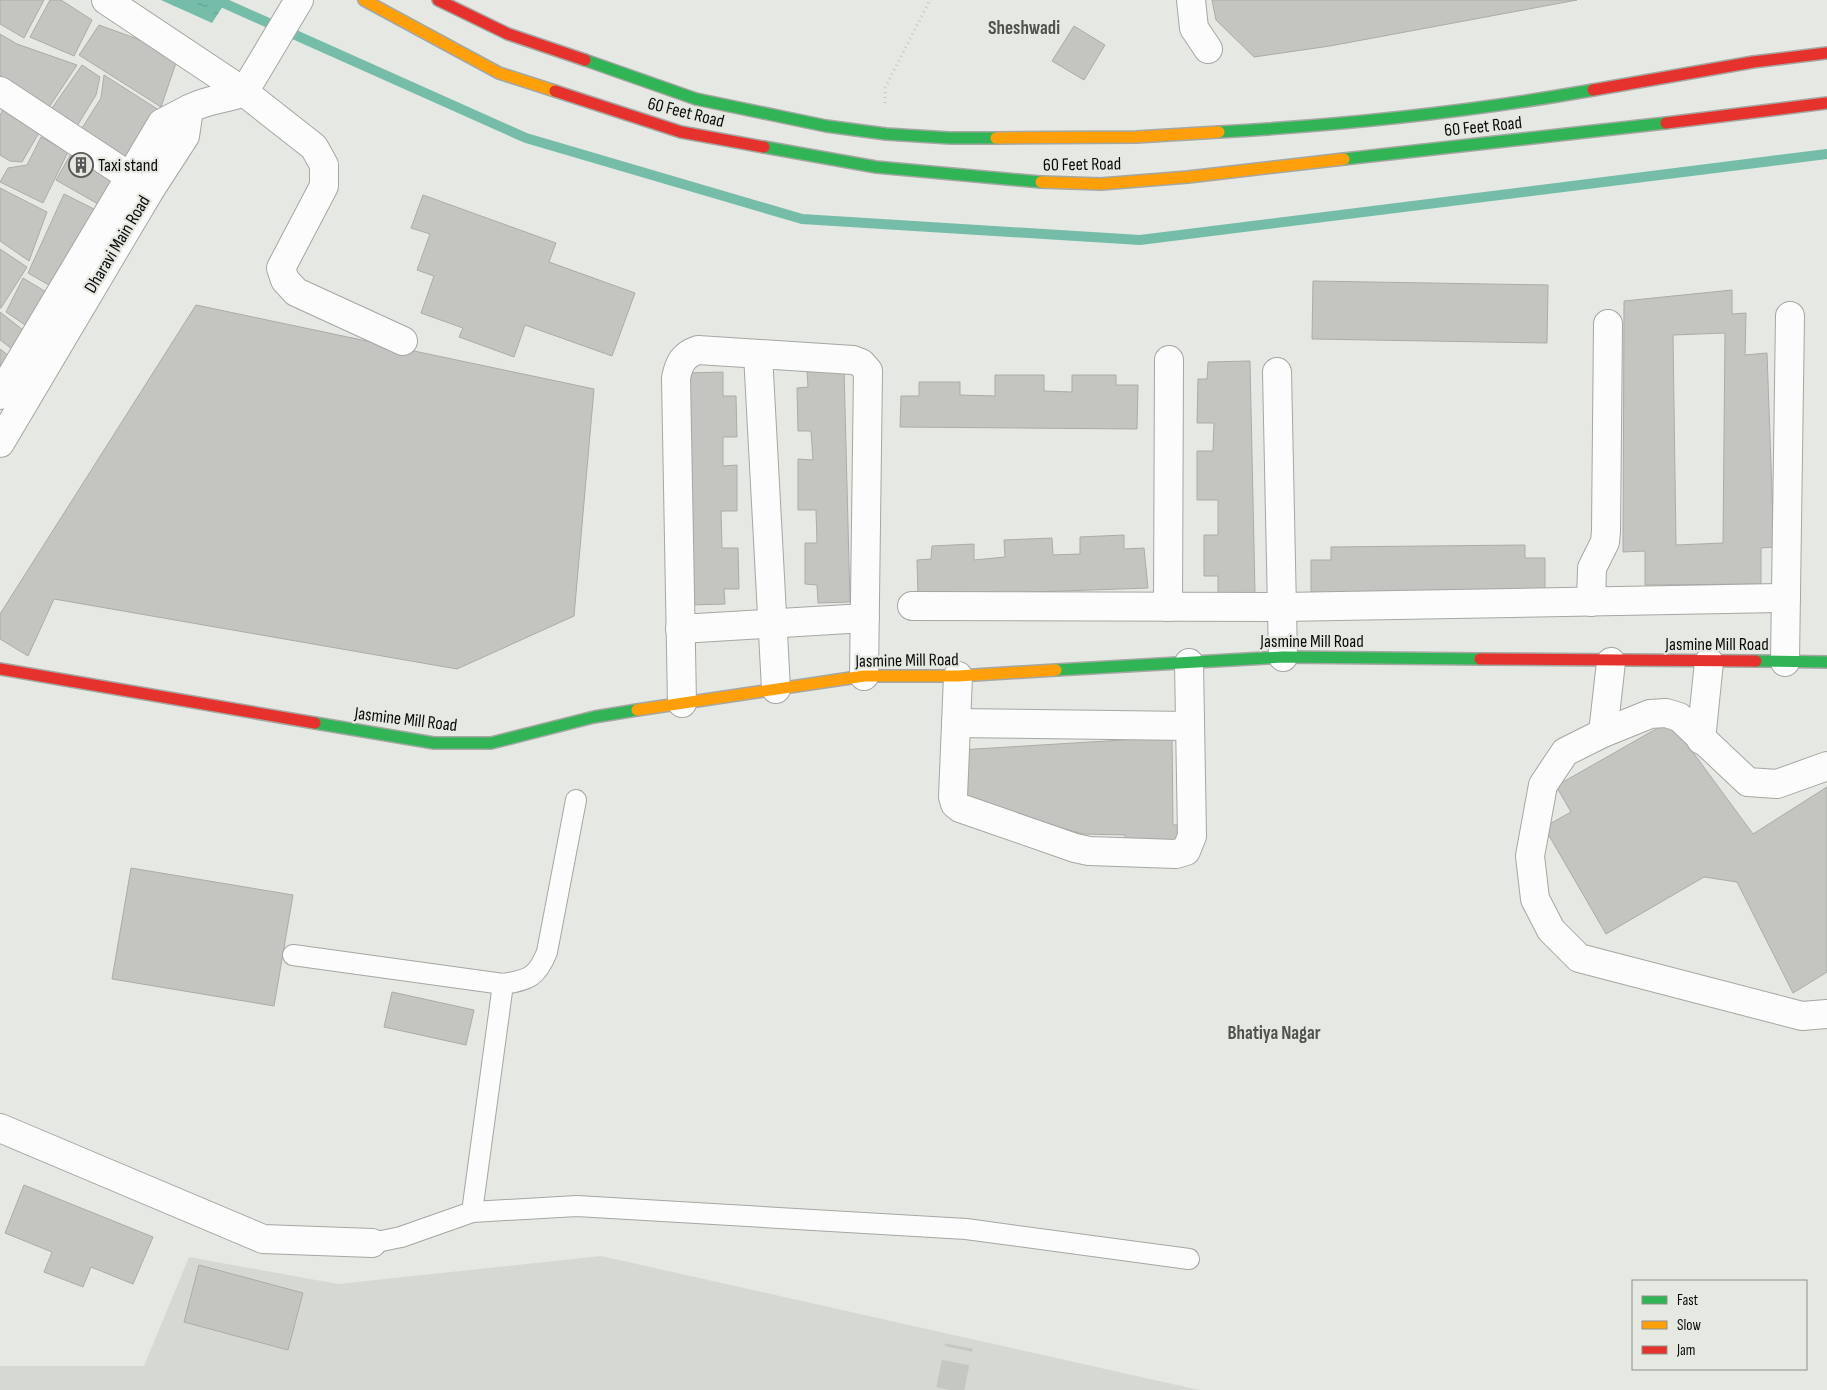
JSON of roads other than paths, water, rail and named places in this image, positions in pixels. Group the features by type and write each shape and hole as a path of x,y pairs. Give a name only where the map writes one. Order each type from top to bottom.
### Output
{"main road":[{"name":"60 Feet Road","path":"364,0 499,73 681,132 876,167 1028,182 1101,184 1188,177 1827,103"},
{"name":"60 Feet Road","path":"438,0 508,34 696,100 826,126 886,134 950,138 1136,137 1315,127 1521,103 1752,62 1827,53"},
{"name":"Jasmine Mill Road","path":"0,668 434,744 491,743 594,717 864,676 958,676 1283,657 1611,662 1827,662"}],"street":[{"path":"106,0 250,83 314,147 324,166 324,186 281,268 285,280 296,292 403,341"},
{"path":"250,83 299,0"},
{"path":"1191,0 1194,28 1208,49"},
{"name":"Dharavi Main Road","path":"0,395 140,184 185,136 189,109 203,101 233,96 250,83"},
{"path":"0,91 140,184"},
{"name":"Dharavi Main Road","path":"1,437 140,184"},
{"path":"1785,662 1790,316"},
{"path":"1591,602 1592,568 1605,542 1606,531 1608,324"},
{"path":"682,703 676,378 679,363 686,354 698,350 853,360 861,364 868,371 864,676"},
{"path":"758,354 776,689"},
{"path":"1168,607 1169,360"},
{"path":"1277,372 1283,657"},
{"path":"912,606 1282,608 1786,598"},
{"path":"680,629 865,618"},
{"path":"1604,733 1611,662"},
{"path":"1702,740 1709,662"},
{"path":"958,676 953,797 955,804 960,808 1075,848 1089,851 1176,854 1186,851 1192,836 1189,663"},
{"path":"1827,766 1777,784 1748,782 1679,716 1666,713 1650,714 1564,752 1543,785 1530,856 1535,899 1550,930 1578,958 1802,1016 1827,1014"},
{"path":"956,723 1190,726"},
{"path":"0,1128 263,1239 372,1243"}],"lane":[{"path":"293,955 503,984 526,980 541,968 548,952 576,800"},
{"path":"472,1212 503,984"},
{"path":"372,1243 401,1237 472,1212 577,1206 943,1227 1121,1248 1189,1259"}],"water":[{"path":"161,0 227,0 212,23"}],"waterway":[{"path":"217,0 526,138 802,219 1140,240 1827,154"}],"tunnel":[{"path":"950,1390 959,1346"}],"place":[{"name":"Taxi stand","path":"81,165"}],"district":[{"name":"Sheshwadi","path":"1024,27"},
{"name":"Bhatiya Nagar","path":"1274,1032"}]}
